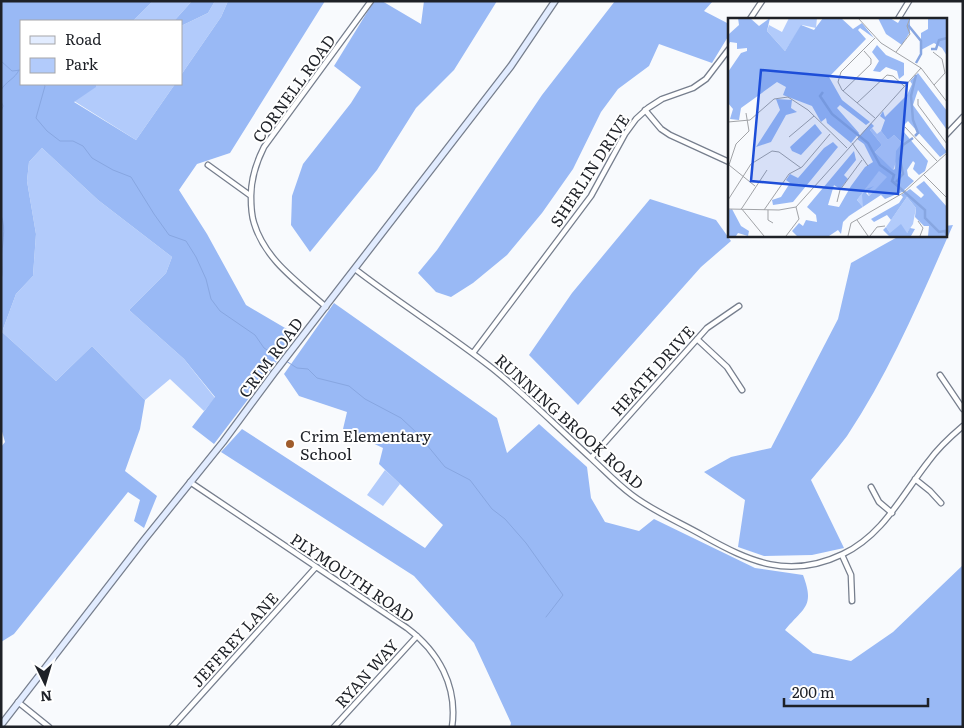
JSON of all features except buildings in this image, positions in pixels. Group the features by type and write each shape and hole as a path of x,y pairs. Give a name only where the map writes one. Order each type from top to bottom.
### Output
{"street":[{"name":"CORNELL ROAD","path":"326,307 283,269 260,240 254,222 251,196 252,178 257,160 264,147 371,1"},
{"name":"CRIM ROAD","path":"1,725 223,442 290,352 511,66 556,1"},
{"path":"751,18 762,1"},
{"path":"899,18 909,1"},
{"name":"SHERLIN DRIVE","path":"472,353 591,196 625,134 636,119 645,110 662,100 697,85 706,79 728,50"},
{"path":"645,110 658,126 670,135 728,162"},
{"path":"946,135 963,117"},
{"path":"208,165 251,196"},
{"name":"RUNNING BROOK ROAD","path":"355,269 388,295 494,370 617,483 641,501 726,548 772,566 801,566 831,559 842,555 869,538 892,513 915,479 942,445 963,426"},
{"name":"HEATH DRIVE","path":"591,458 697,339 713,323 739,306"},
{"path":"697,339 727,367 742,390"},
{"path":"940,375 963,409"},
{"path":"915,479 930,491 940,503"},
{"name":"PLYMOUTH ROAD","path":"190,482 417,636 432,650 447,677 451,697 452,727"},
{"path":"871,487 879,502 892,513"},
{"path":"842,555 851,575 852,601"},
{"name":"JEFFREY LANE","path":"172,727 316,567"},
{"name":"RYAN WAY","path":"334,727 417,636"},
{"path":"18,702 49,727"}],"green space":[{"path":"153,1 192,1 175,20 134,20"},
{"path":"215,1 228,1 221,17 182,74 182,26 208,13"},
{"path":"96,85 174,85 136,140 74,101"},
{"path":"42,148 98,200 172,257 166,273 129,310 184,359 215,398 204,411 170,379 145,400 92,346 56,381 2,332 16,294 33,276 36,234 27,181 29,162"},
{"path":"385,470 400,484 383,506 367,495"}],"shaded area":[{"path":"1,1 153,1 134,20 20,20 20,85 96,85 96,87 74,102 136,140 174,85 182,85 182,74 221,17 228,1 325,1 230,153 197,164 179,190 207,234 246,305 297,335 214,444 192,427 215,397 184,359 129,310 166,273 172,257 98,200 42,148 29,162 27,181 36,234 33,276 16,294 2,332 56,381 92,346 145,400 140,429 125,471 157,496 144,528 134,521 140,500 128,492 14,634 1,642 1,447 5,442 1,428"},
{"path":"192,1 215,1 208,13 182,26 182,20 175,20"},
{"path":"374,1 382,1 421,24 424,1 497,1 454,70 416,108 377,170 310,252 291,225 292,196 303,164 351,103 361,87 334,66"},
{"path":"615,1 713,1 704,11 728,23 728,37 712,63 659,44 649,66 618,89 601,112 573,169 542,213 507,255 473,283 451,297 436,292 418,273 437,250 542,95"},
{"path":"650,199 716,220 731,241 701,267 578,405 529,355 572,293"},
{"path":"953,225 917,306 878,385 847,436 811,480 844,548 812,555 764,556 738,547 745,500 704,472 731,457 771,448 838,319 851,263 899,236 946,236 946,226"},
{"path":"334,303 497,418 507,453 539,424 587,467 591,498 605,522 639,531 654,519 755,568 803,575 808,600 806,606 785,630 813,653 851,661 893,632 963,565 963,727 510,727 511,723 474,643 414,576 221,452 242,429 425,548 443,525 379,464 383,448 343,429 347,412 299,396 284,374"}],"waterway":[{"path":"1,61 12,71 20,70"},
{"path":"1,90 19,70"},
{"path":"44,85 36,118 47,131 60,141 73,141 83,146 92,158 113,170 131,177 169,235 186,241 206,279 211,299 220,311 255,335 264,348 282,359"},
{"path":"1,101 3,106 1,112"},
{"path":"1,215 4,232 1,280"},
{"path":"286,361 297,368 308,369 317,378 349,386 365,399 401,418 418,434 445,467 470,480 492,509 505,519 526,543 563,595 546,617"}],"place":[{"name":"Crim Elementary School","path":"290,444"}]}
